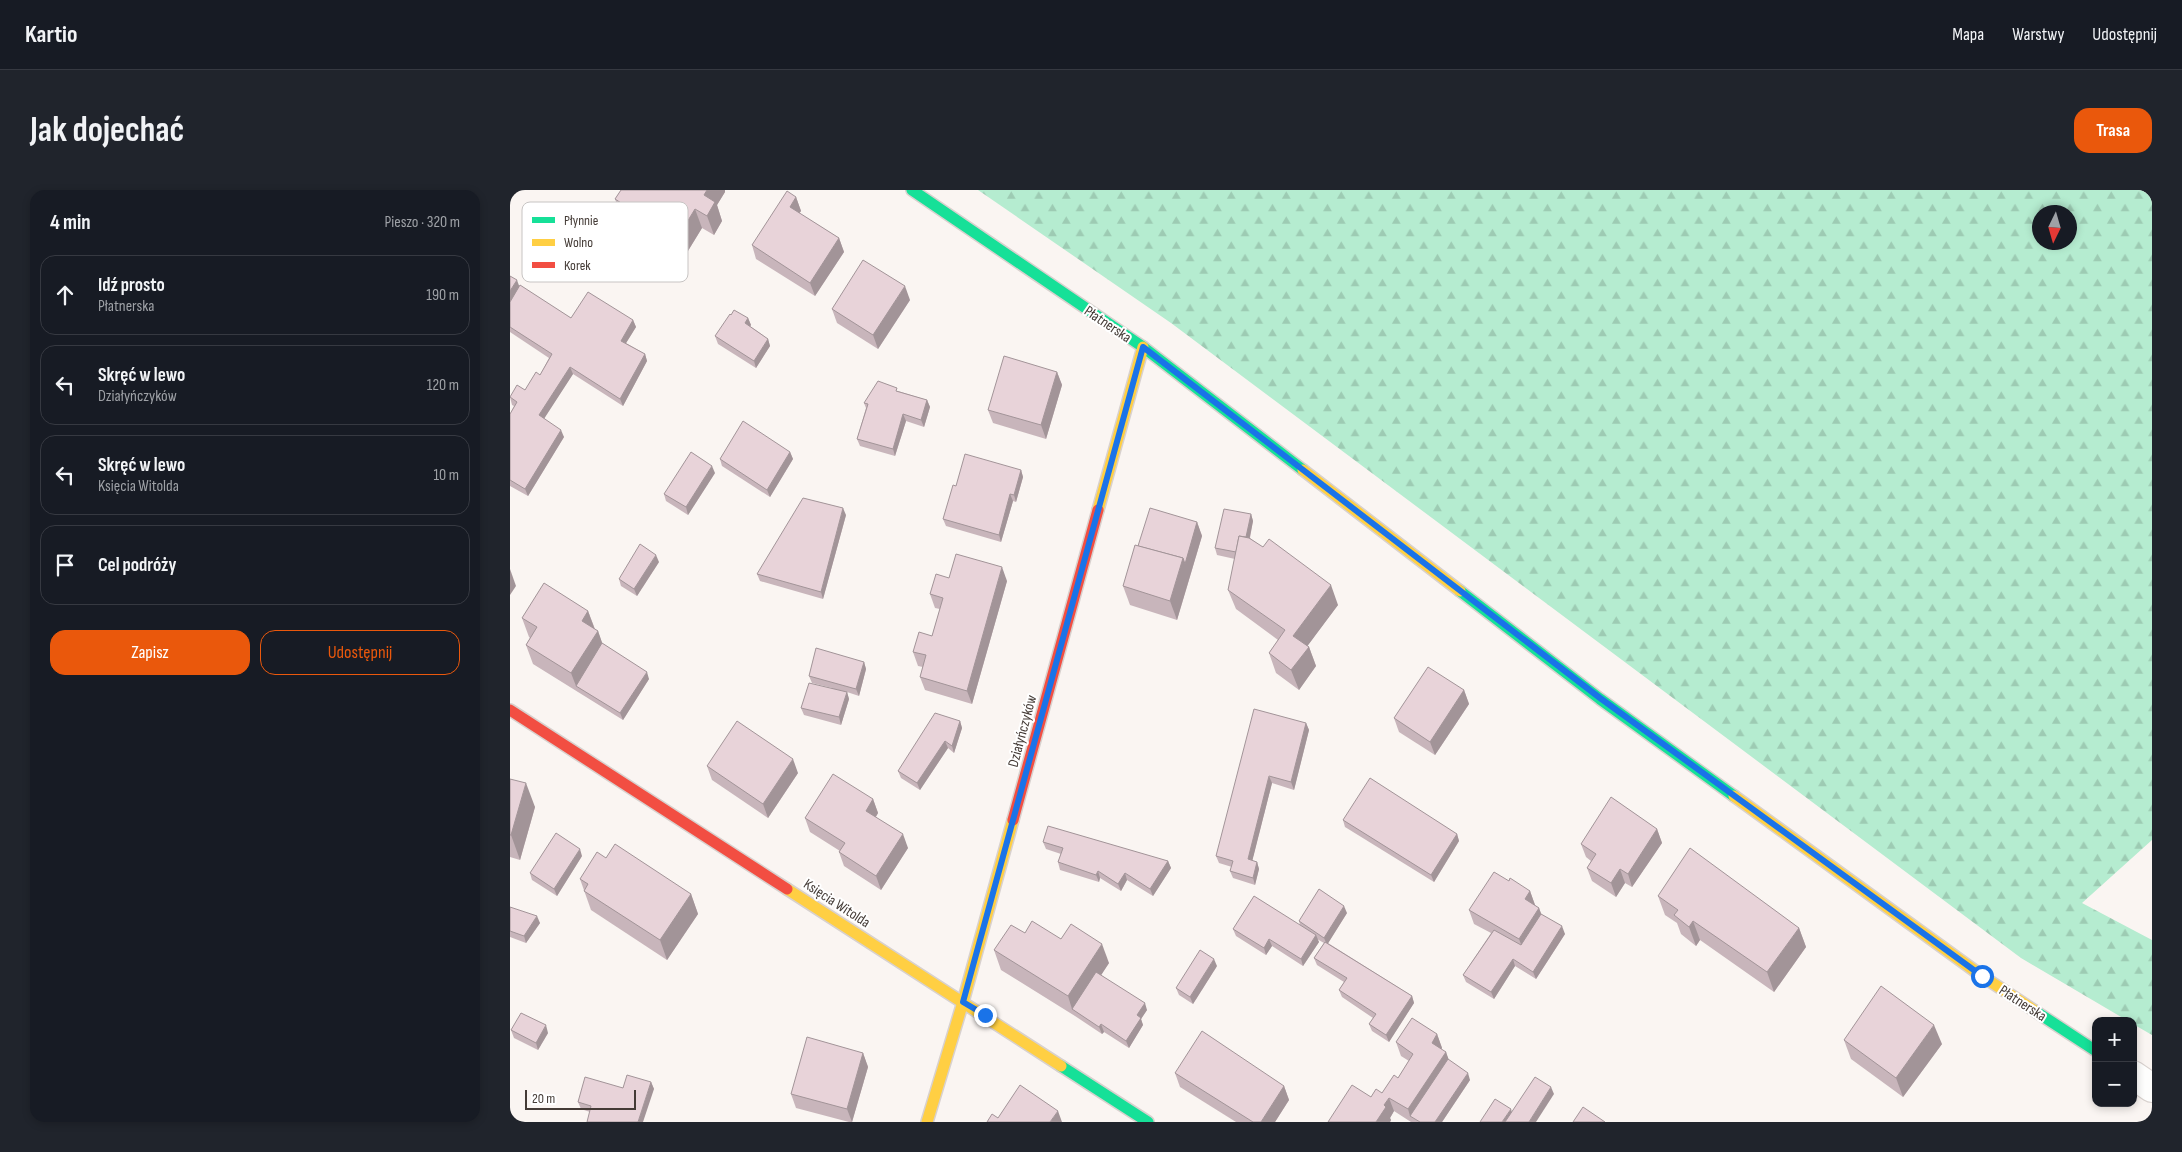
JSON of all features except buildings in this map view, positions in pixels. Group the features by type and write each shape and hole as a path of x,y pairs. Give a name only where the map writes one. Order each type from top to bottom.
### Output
{"street":[{"name":"Płatnerska","path":"912,190 1143,347 1600,698 1982,976 2092,1048"},
{"name":"Działyńczyków","path":"927,1122 963,1002 1143,347"},
{"name":"Księcia Witolda","path":"510,710 1148,1122"},
{"path":"2137,1078 2152,1088"}],"green space":[{"path":"978,190 2152,190 2152,840 2082,903 2152,940 2152,1035 2137,1026 2137,1017 2121,1017 2021,958 1171,323"}],"traffic: fast":[{"path":"912,190 1143,347 1303,470"},
{"path":"1460,591 1600,699 1734,796"},
{"path":"2035,1011 2092,1048"},
{"path":"1061,1066 1148,1122"}],"traffic: slow":[{"path":"1098,510 1143,347"},
{"path":"1303,470 1460,591"},
{"path":"1734,796 1982,976 2035,1011"},
{"path":"927,1122 963,1002 1013,820"},
{"path":"787,889 1061,1066"}],"traffic: jam":[{"path":"1013,820 1098,510"},
{"path":"510,710 787,889"}],"route":[{"path":"985,1015 963,1002 1143,347 1600,698 1982,976"}]}
